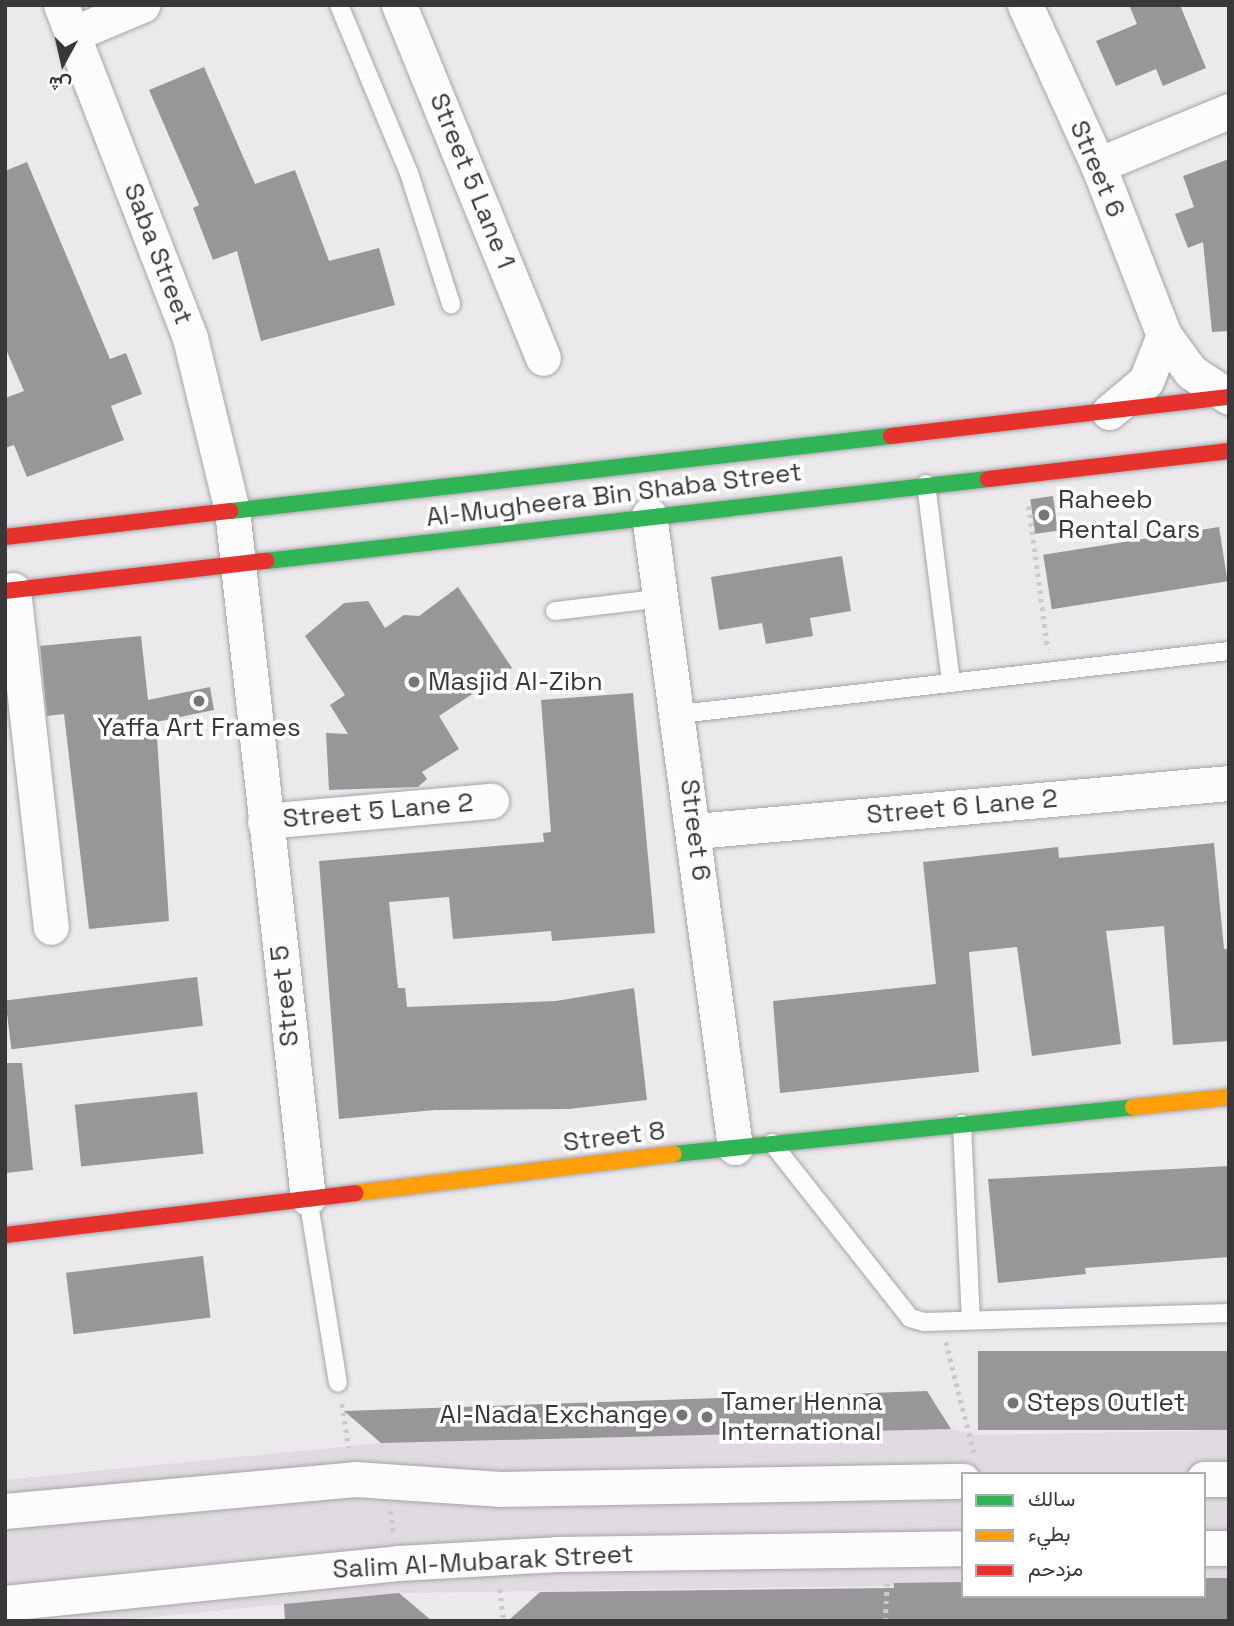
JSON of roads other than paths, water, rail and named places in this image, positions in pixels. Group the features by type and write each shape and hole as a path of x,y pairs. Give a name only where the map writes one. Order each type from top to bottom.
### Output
{"main road":[{"name":"Al-Mugheera Bin Shaba Street","path":"5,537 1229,397"},
{"name":"Al-Mugheera Bin Shaba Street","path":"9,590 241,566 926,483 1229,451"},
{"name":"Street 8","path":"5,1235 735,1147 1229,1097"}],"street":[{"path":"68,19 142,5"},
{"name":"Street 5 Lane 1","path":"399,5 543,358"},
{"name":"Street 6","path":"1025,5 1098,165 1164,335 1191,372 1229,397"},
{"name":"Saba Street","path":"68,19 190,338 232,510"},
{"path":"1098,165 1229,111"},
{"path":"1110,412 1146,381 1164,335"},
{"name":"Street 5","path":"232,510 241,566 265,821 308,1198"},
{"name":"Street 6","path":"649,515 696,831 735,1147"},
{"path":"9,590 51,927"},
{"name":"Street 6 Lane 2","path":"696,831 1229,783"},
{"name":"Street 5 Lane 2","path":"265,821 491,801"},
{"path":"5,1511 371,1479 500,1489 970,1471"},
{"path":"1206,1479 1229,1479"},
{"name":"Salim Al-Mubarak Street","path":"5,1603 398,1563 557,1554 961,1548"},
{"path":"1206,1548 1229,1548"}],"lane":[{"path":"339,5 409,173 451,304"},
{"path":"926,483 951,682"},
{"path":"555,611 663,598"},
{"path":"680,714 1229,651"},
{"path":"962,1124 971,1320"},
{"path":"772,1143 895,1305 910,1318 941,1321 1229,1313"},
{"name":"Street 5","path":"308,1198 338,1383"}],"place":[{"name":"Raheeb Rental Cars","path":"1044,515"},
{"name":"Masjid Al-Zibn","path":"414,682"},
{"name":"Yaffa Art Frames","path":"199,701"},
{"name":"Steps Outlet","path":"1013,1403"},
{"name":"Al-Nada Exchange","path":"682,1415"},
{"name":"Tamer Henna International","path":"707,1417"}]}
